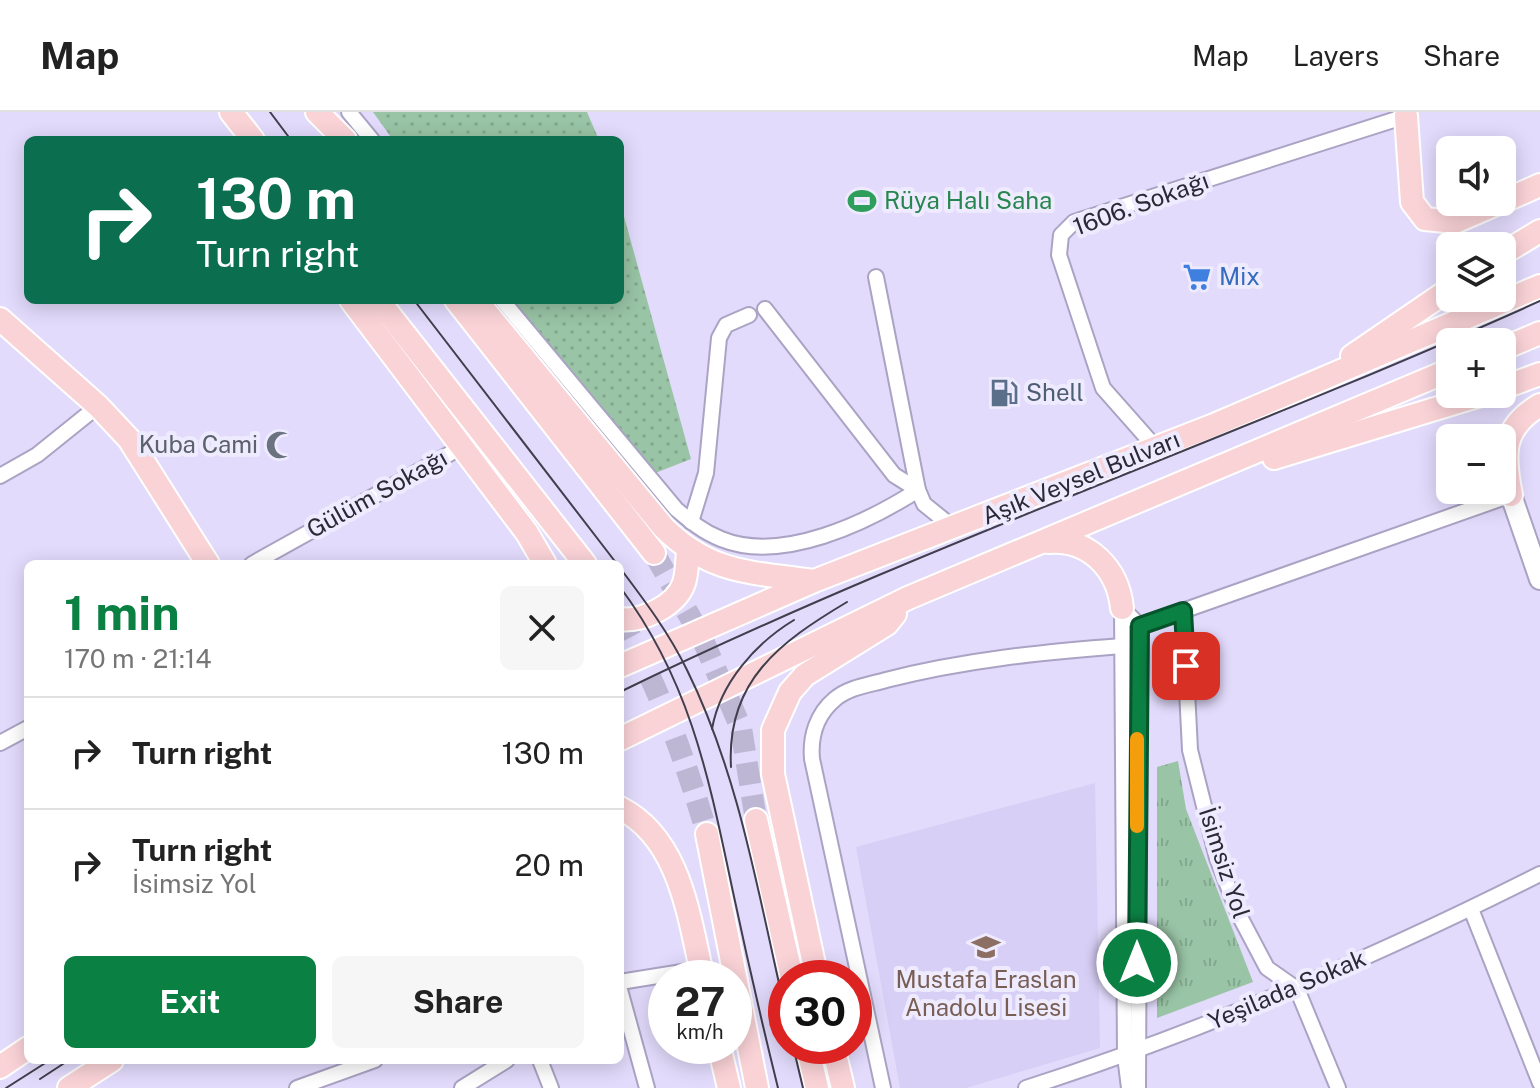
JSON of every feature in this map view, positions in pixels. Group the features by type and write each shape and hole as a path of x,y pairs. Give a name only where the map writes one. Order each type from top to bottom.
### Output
{"main road":[{"path":"230,112 242,136"},
{"path":"230,112 250,136"},
{"path":"309,112 328,136"},
{"path":"317,112 341,136"},
{"path":"1406,114 1412,202 1425,219 1455,222 1469,216"},
{"path":"1516,196 1540,185"},
{"path":"1516,246 1540,231"},
{"name":"Aşık Veysel Bulvarı","path":"624,664 814,581 955,529 1156,448 1540,286"},
{"path":"1311,384 1436,299"},
{"path":"354,304 527,533 543,560"},
{"path":"381,304 582,560"},
{"path":"459,304 654,553"},
{"path":"479,304 664,528 688,551 729,569 814,581"},
{"path":"0,319 98,406 129,439 205,560"},
{"path":"1516,343 1540,333"},
{"path":"1516,383 1540,374"},
{"name":"Aşık Veysel Bulvarı","path":"624,737 908,598 1436,376"},
{"path":"1516,426 1523,415 1540,405"},
{"path":"1165,490 1437,408"},
{"path":"1514,504 1540,579"},
{"path":"1043,542 1068,543 1101,560 1114,577 1122,608"},
{"path":"624,620 633,621 666,607 684,586 688,551"},
{"path":"813,960 773,774 773,730 790,692 805,675 887,624 908,598"},
{"path":"624,811 654,836 671,863 688,908 699,960"},
{"path":"756,820 788,960"},
{"path":"707,834 757,1088"},
{"path":"0,1067 24,1051"},
{"path":"69,1088 106,1064"},
{"path":"723,1064 729,1088"},
{"path":"811,1064 817,1088"},
{"path":"837,1064 843,1088"}],"street":[{"path":"349,112 369,136"},
{"name":"1606. Sokağı","path":"1156,448 1103,388 1059,255 1061,235 1074,222 1406,114"},
{"path":"876,277 918,490 924,504 955,529"},
{"path":"505,304 633,461 691,522 723,540 741,545 789,542 857,524 918,490"},
{"path":"765,309 894,475 918,490"},
{"path":"691,522 706,473 719,338 726,325 749,315"},
{"path":"0,476 37,455 98,406"},
{"name":"Gülüm Sokağı","path":"259,560 460,448"},
{"path":"1140,626 1486,504"},
{"path":"1122,608 1140,626 1129,1088"},
{"path":"1122,608 1131,1055 1138,1088"},
{"name":"İsimsiz Yol","path":"1183,611 1190,750 1217,858 1239,915 1267,968 1297,989"},
{"path":"883,1088 812,759 813,736 821,715 834,700 850,689 898,677 991,659 1122,646"},
{"path":"0,743 24,730"},
{"name":"Yeşilada Sokak","path":"1026,1088 1131,1055 1297,989 1540,874"},
{"path":"1471,909 1540,1083"},
{"path":"624,982 648,979"},
{"path":"1297,989 1338,1088"},
{"path":"624,1005 647,1088"},
{"path":"297,1088 364,1064"},
{"path":"462,1088 501,1064"},
{"path":"542,1064 551,1088"}],"shaded area":[{"name":"Mustafa Eraslan Anadolu Lisesi","path":"1095,783 1100,1048 966,1088 900,1088 856,847"}],"green space":[{"path":"373,112 587,112 597,136 390,136"},
{"path":"624,216 691,459 640,479 566,395 507,304 624,304"},
{"path":"1178,761 1186,809 1253,982 1157,1018 1157,767"}],"tunnel":[{"path":"654,553 702,638 741,728 756,820"},
{"path":"624,626 670,723 707,834"}],"tram line":[{"path":"270,112 288,136"},
{"path":"624,690 733,639 962,540 1310,399 1540,301"},
{"path":"417,304 614,560"},
{"path":"624,574 680,656 705,711 721,753 746,839 774,960"},
{"path":"624,593 664,659 694,733 715,810 778,1088"},
{"path":"731,767 732,737 738,711 762,667 800,633 847,602"},
{"path":"712,729 716,712 731,680 753,652 794,620"},
{"path":"6,1088 44,1064"},
{"path":"40,1079 63,1064"},
{"path":"797,1064 803,1088"}],"slow traffic":[{"path":"1137,739 1137,826"}],"place":[{"name":"Rüya Halı Saha","path":"862,201"},
{"name":"Mix","path":"1197,277"},
{"name":"Shell","path":"1004,393"},
{"name":"Kuba Cami","path":"280,445"},
{"name":"Mustafa Eraslan Anadolu Lisesi","path":"986,947"}],"route":[{"path":"1137,963 1140,626 1183,611 1186,666"}]}
